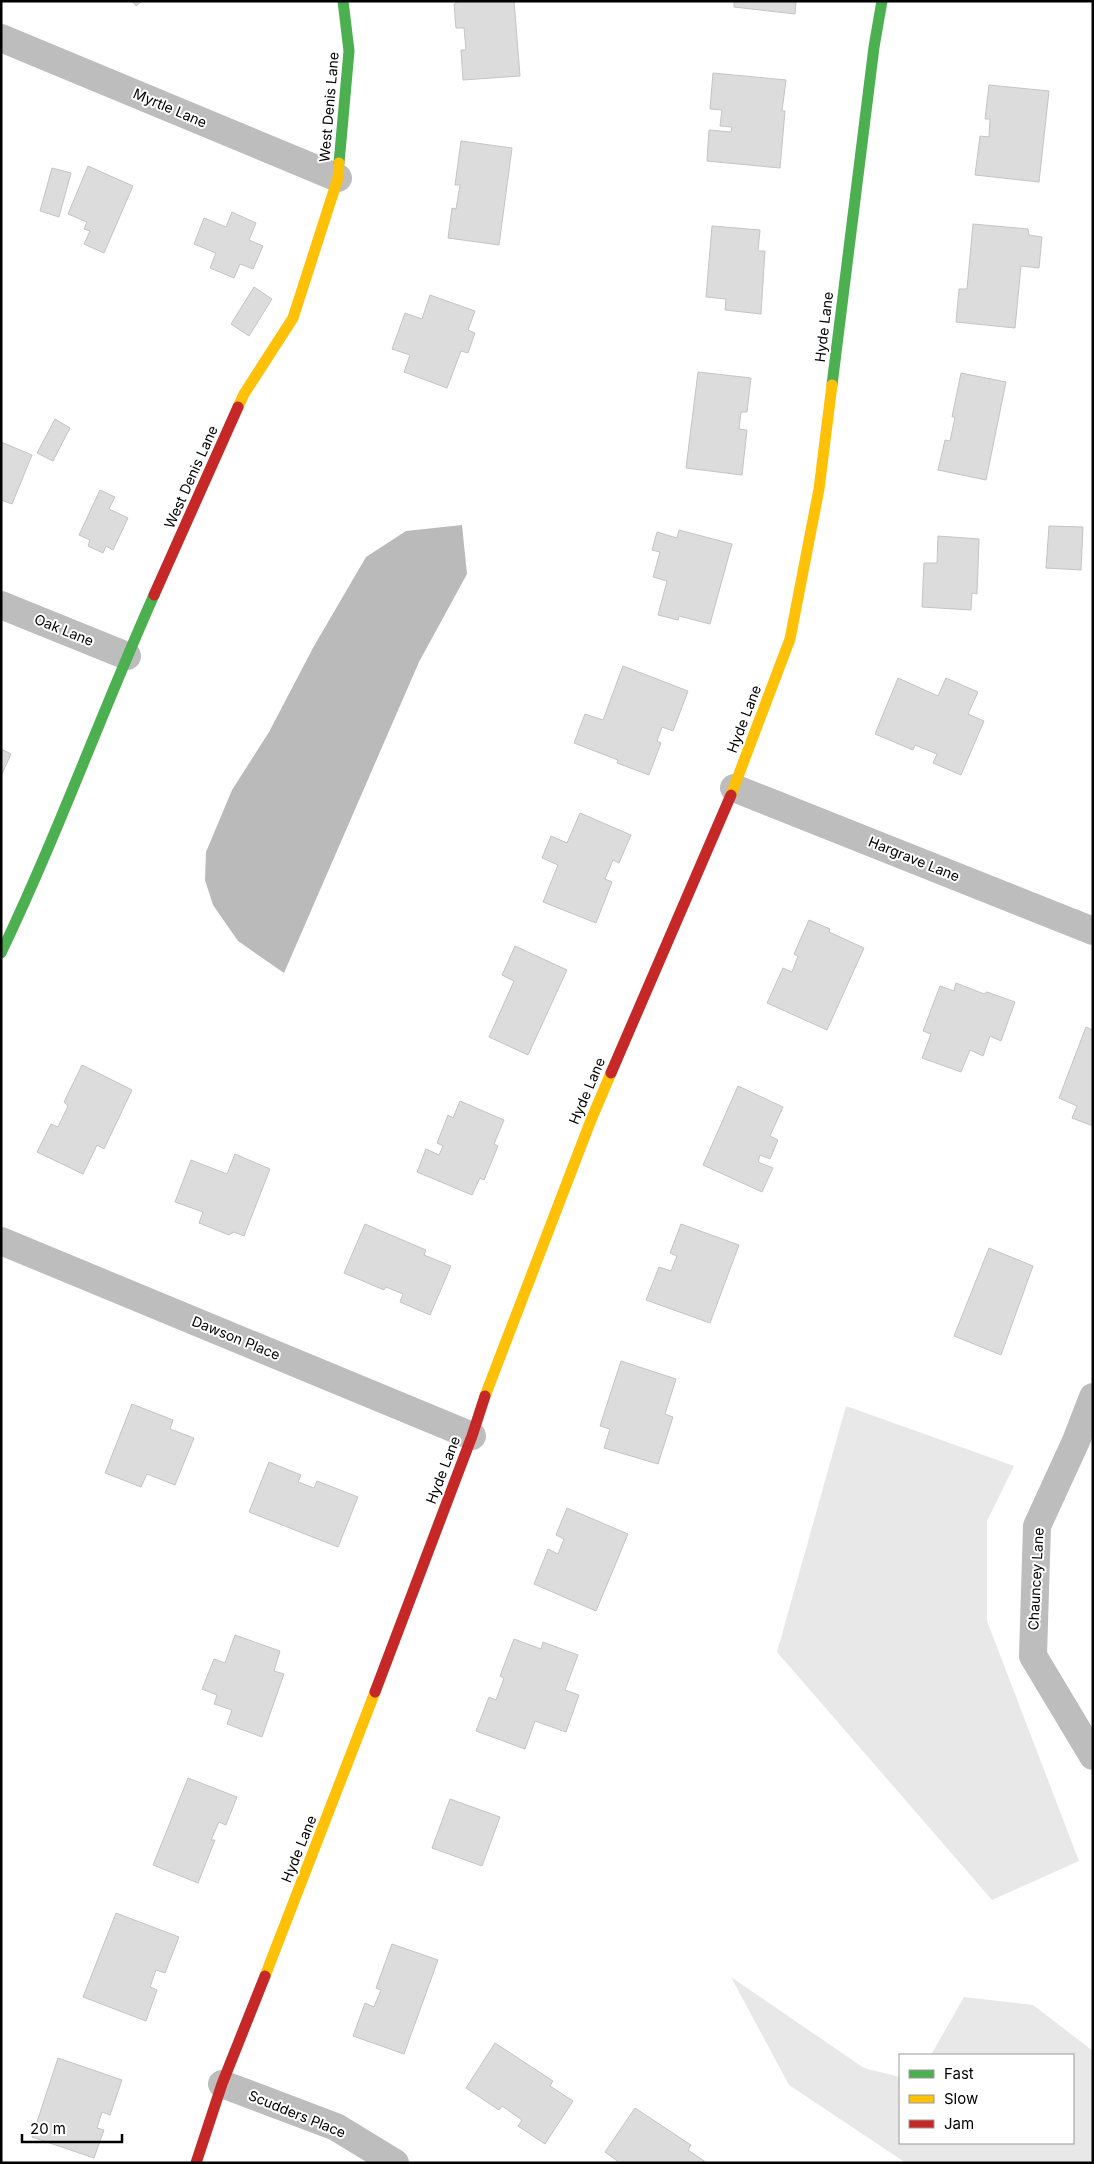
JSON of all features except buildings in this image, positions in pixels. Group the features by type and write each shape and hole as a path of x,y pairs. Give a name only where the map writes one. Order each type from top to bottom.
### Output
{"street":[{"name":"West Denis Lane","path":"1,953 29,895 127,656 244,394 293,318 338,178 349,51 343,1"},
{"name":"Hyde Lane","path":"196,2163 222,2084 330,1813 472,1436 488,1386 591,1120 734,788 790,639 819,489 874,47 882,1"},
{"name":"Myrtle Lane","path":"1,38 338,178"},
{"name":"Oak Lane","path":"1,604 127,656"},
{"name":"Hargrave Lane","path":"734,788 1093,930"},
{"name":"Dawson Place","path":"1,1241 472,1436"},
{"name":"Chauncey Lane","path":"1093,1397 1076,1440 1037,1526 1033,1656 1093,1756"},
{"name":"Scudders Place","path":"222,2084 336,2127 395,2163"}],"shaded area":[{"path":"462,525 467,574 419,662 284,973 238,941 213,905 205,880 206,852 232,790 269,732 314,646 366,557 406,531"},
{"path":"846,1406 1014,1466 987,1521 987,1621 1079,1861 992,1900 777,1652"},
{"path":"731,1977 864,2068 899,2077 899,2144 1074,2144 1074,2054 932,2054 964,1997 1033,2005 1093,2051 1093,2163 906,2163 789,2085"}],"traffic: fast":[{"path":"339,163 349,51 343,1"},
{"path":"832,385 874,47 882,1"},
{"path":"1,953 60,820 154,595"}],"traffic: slow":[{"path":"238,407 244,394 293,318 338,178 339,163"},
{"path":"731,795 790,639 819,489 832,385"},
{"path":"485,1396 591,1120 611,1073"},
{"path":"265,1976 375,1692"}],"traffic: jam":[{"path":"154,595 238,407"},
{"path":"611,1073 731,795"},
{"path":"375,1692 472,1436 485,1396"},
{"path":"196,2163 222,2084 265,1976"}]}
